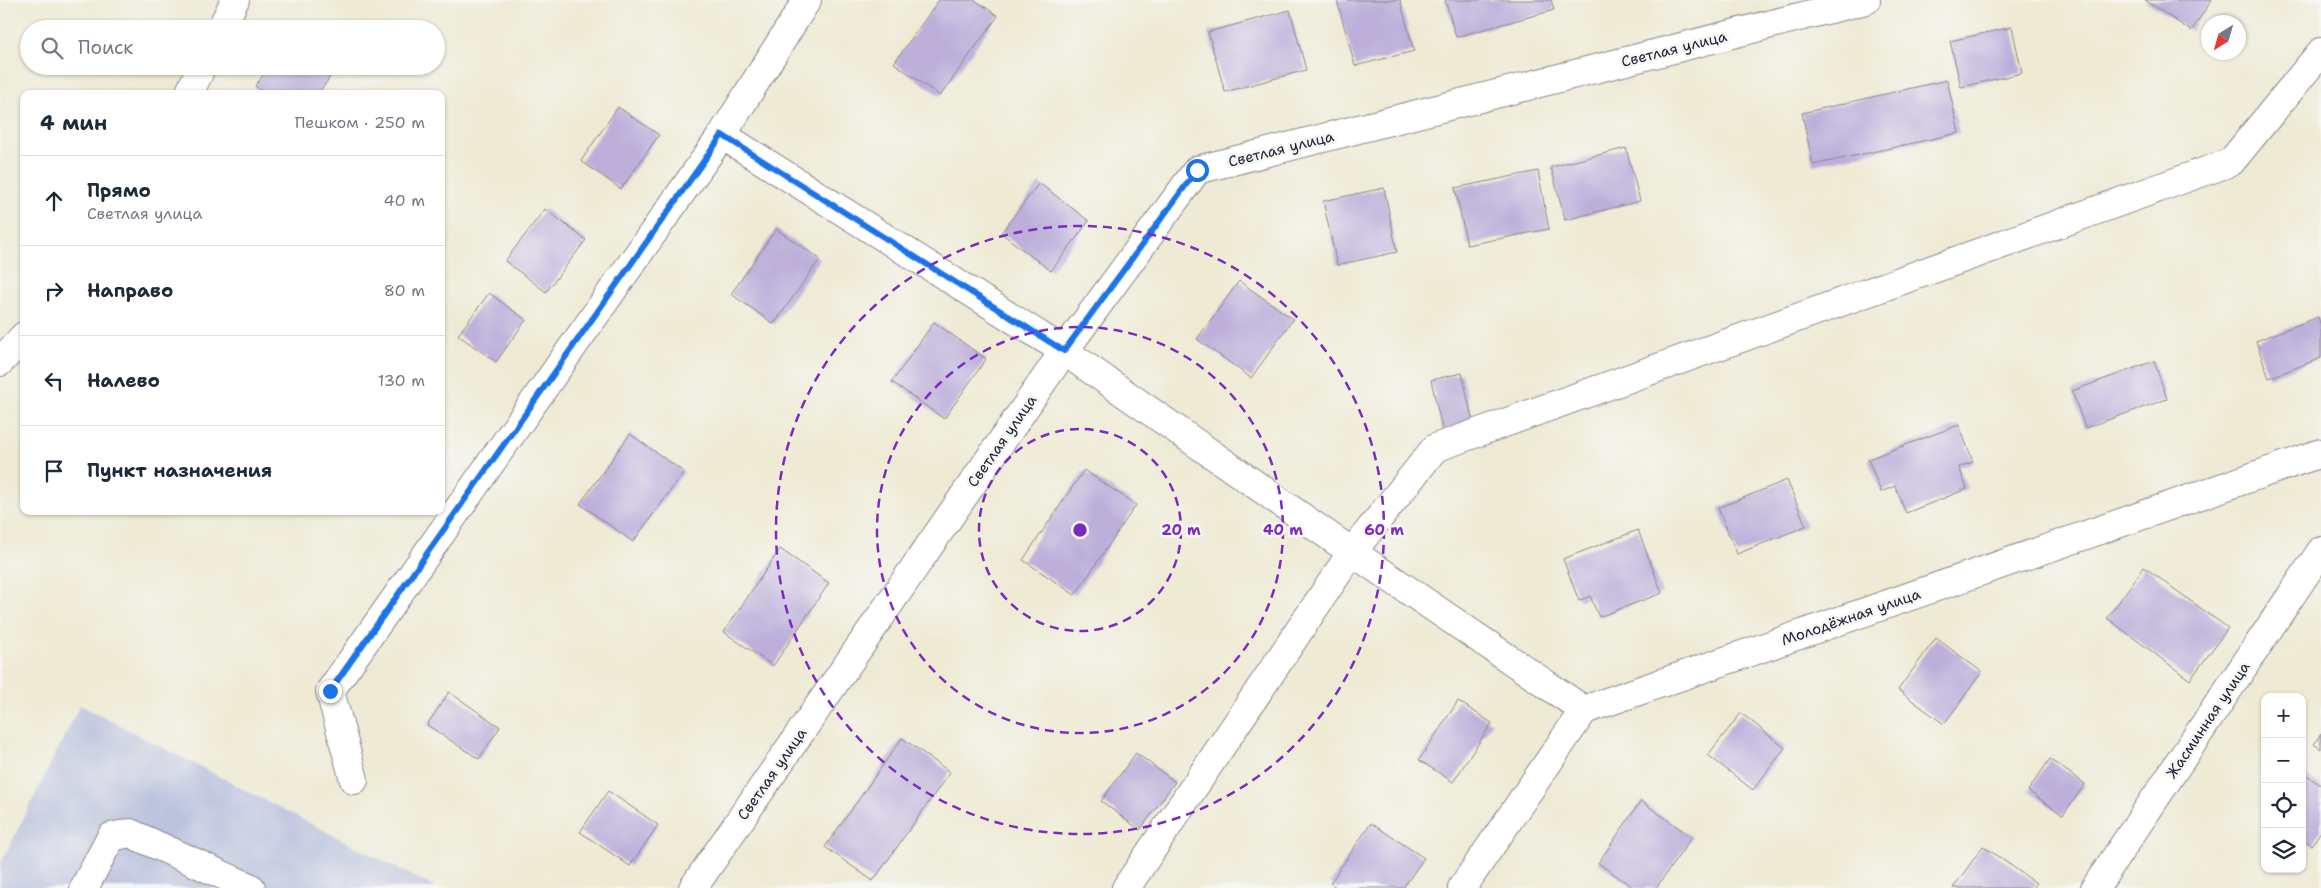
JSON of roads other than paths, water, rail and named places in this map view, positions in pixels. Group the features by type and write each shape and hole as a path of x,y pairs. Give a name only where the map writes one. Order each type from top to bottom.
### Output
{"street":[{"path":"225,20 235,0"},
{"path":"354,780 330,691 722,135 807,0"},
{"name":"Светлая улица","path":"693,888 1064,351 1197,170 1866,0"},
{"path":"1126,888 1352,552 1435,448 2231,162 2321,52"},
{"path":"191,90 198,75"},
{"path":"722,135 1064,351 1352,552 1584,710 1462,888"},
{"path":"0,362 20,340"},
{"name":"Молодёжная улица","path":"1584,710 2321,452"},
{"name":"Жасминная улица","path":"2095,888 2321,551"},
{"path":"84,888 112,836 130,833 251,888"}]}
